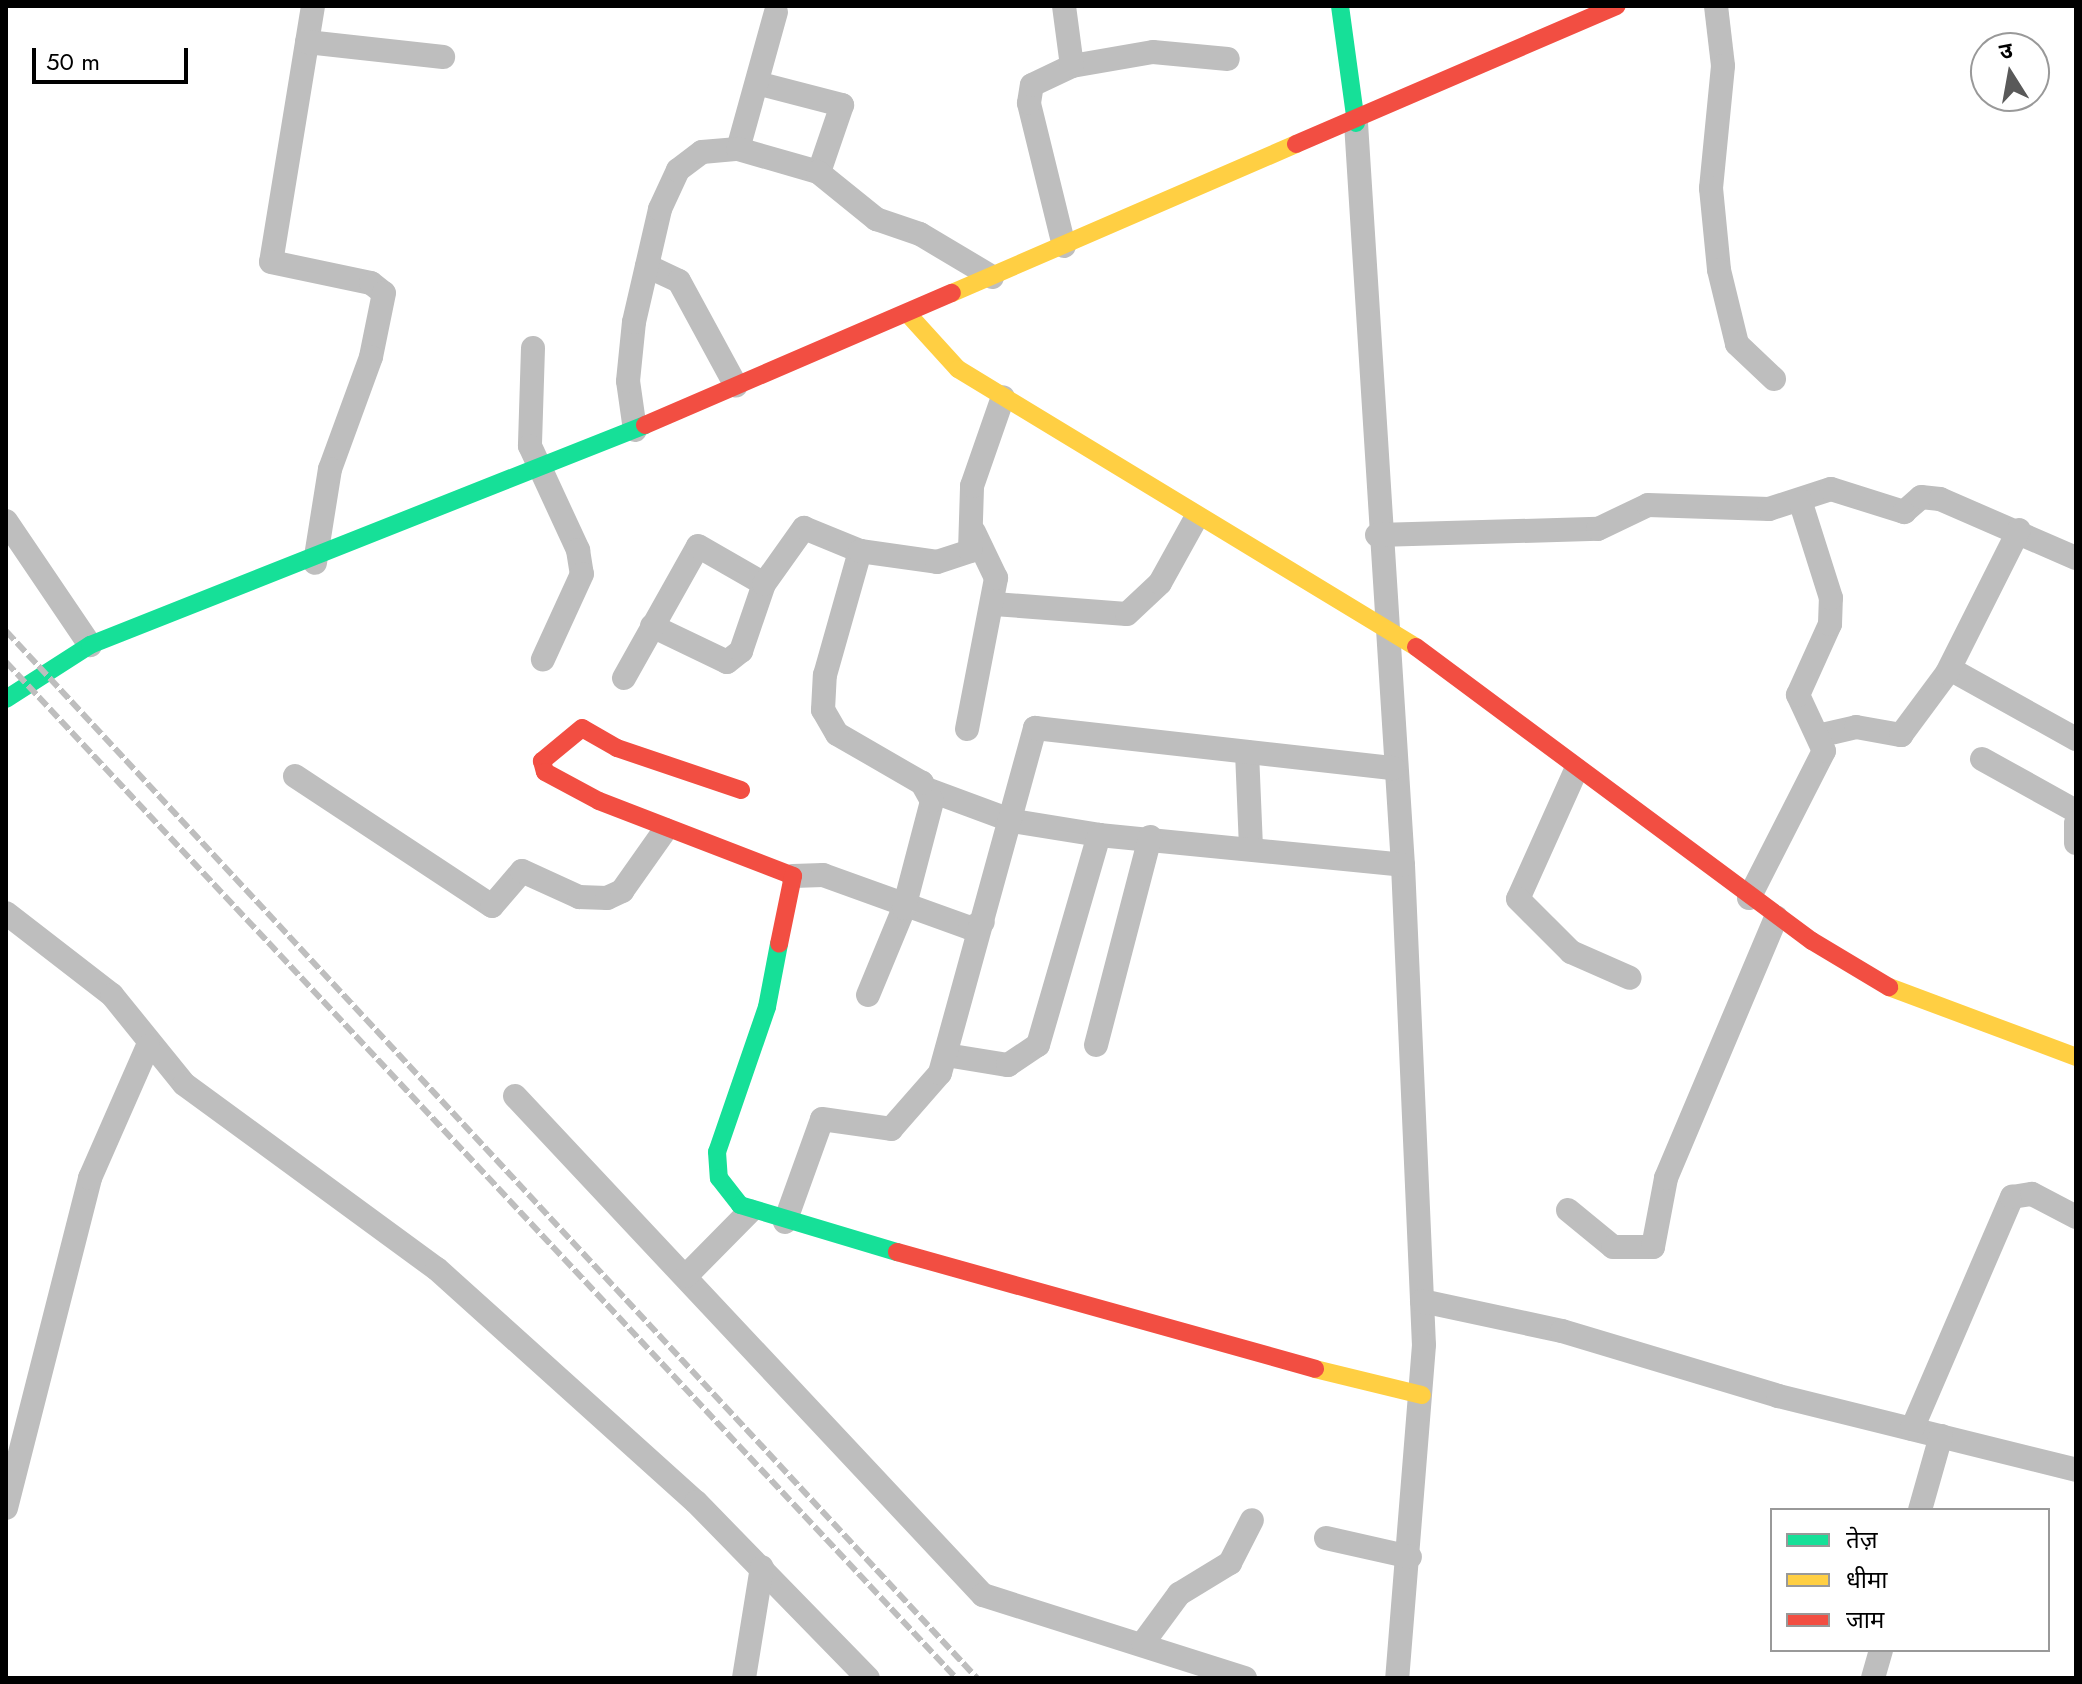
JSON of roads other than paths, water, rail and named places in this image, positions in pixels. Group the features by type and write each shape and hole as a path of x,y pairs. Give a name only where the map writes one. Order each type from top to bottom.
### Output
{"street":[{"path":"313,6 271,262 371,283 384,293 371,357 330,469 315,563"},
{"path":"1064,6 1072,66"},
{"path":"1340,6 1356,123 1377,535 1403,865 1422,1301 1422,1395 1397,1678"},
{"path":"6,699 90,645 315,563 540,471 1356,123 1617,6"},
{"path":"1716,6 1723,66 1711,188 1719,270 1737,344 1774,379"},
{"path":"738,149 776,12"},
{"path":"307,42 443,57"},
{"path":"1064,246 1037,157 1029,91 1072,66 1153,52 1228,59"},
{"path":"757,83 842,105 819,172"},
{"path":"635,430 628,381 647,266 678,170 702,152 738,149 819,172 876,219 920,234 992,277"},
{"path":"647,266 679,281 736,386"},
{"path":"907,313 938,353 1196,518 1385,629 1776,917 1912,1000 2076,1057"},
{"path":"533,348 529,437 540,471 578,550 582,574 543,659"},
{"path":"652,626 727,662 741,651 764,584 804,528 860,551 951,561 970,551 974,532 972,486 1003,397"},
{"path":"1377,535 1598,529 1658,504 1753,509 1800,500 1831,489 1904,512 1926,496 2019,530 2076,558"},
{"path":"1749,898 1803,800 1824,751 1822,735 1803,717 1798,695 1830,624 1831,598 1800,500"},
{"path":"994,604 1127,614 1160,583 1196,518"},
{"path":"6,521 90,645"},
{"path":"1822,735 1856,727 1901,735 1950,669 2019,530"},
{"path":"967,729 994,604 994,568 974,532"},
{"path":"624,678 698,546 764,584"},
{"path":"860,551 823,710 850,745 929,790 1013,821 1099,835 1150,837 1403,865"},
{"path":"1950,669 2076,739"},
{"path":"785,1222 818,1124 834,1117 874,1132 891,1129 936,1081 1013,821 1032,732 1041,726 1394,768"},
{"path":"741,790 617,748 582,728 542,761 545,772 665,830 793,876 823,875 904,908 970,928 983,922"},
{"path":"1247,752 1251,848"},
{"path":"1982,759 2076,811"},
{"path":"1576,770 1518,899 1571,952 1630,978"},
{"path":"295,776 492,906 522,871 579,897 607,898 622,891 665,830"},
{"path":"868,995 904,908 924,843 929,790"},
{"path":"2076,823 2076,843"},
{"path":"946,1055 1008,1065 1038,1045 1099,835"},
{"path":"1096,1045 1150,837"},
{"path":"793,876 767,1007 717,1152 719,1178 750,1211 1177,1335 1422,1395"},
{"path":"6,913 112,995 148,1046 184,1084 437,1269 762,1567 868,1678"},
{"path":"1568,1210 1613,1247 1653,1247 1670,1168 1776,917"},
{"path":"6,1508 16,1428 90,1178 148,1046"},
{"path":"515,1096 983,1595 1143,1643 1245,1678"},
{"path":"1912,1429 2012,1197 2032,1194 2076,1217"},
{"path":"686,1276 750,1211"},
{"path":"1422,1301 1608,1342 1912,1429 2076,1470"},
{"path":"1921,1508 1941,1436"},
{"path":"1143,1643 1179,1594 1230,1563 1252,1520"},
{"path":"1326,1538 1410,1557"},
{"path":"744,1678 762,1567"},
{"path":"1873,1678 1880,1652"}],"railway":[{"path":"6,631 977,1678"},
{"path":"6,662 956,1678"}]}
